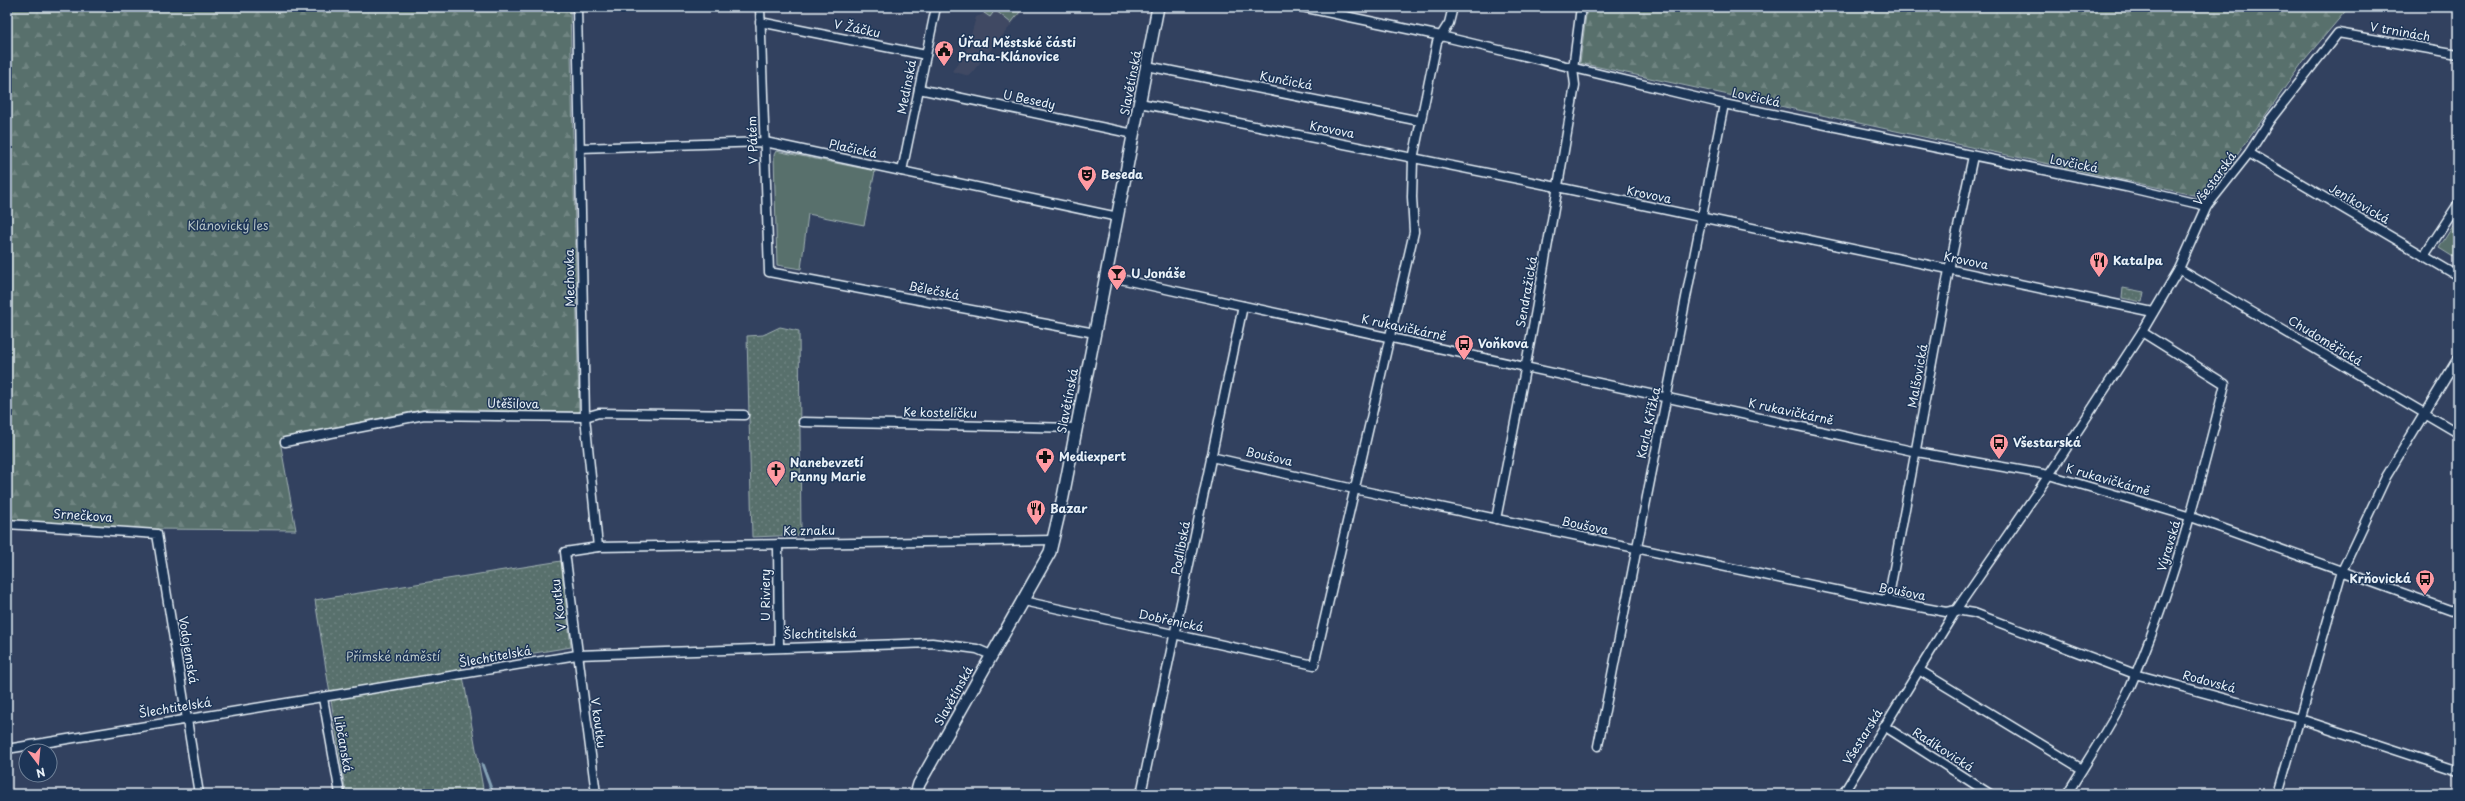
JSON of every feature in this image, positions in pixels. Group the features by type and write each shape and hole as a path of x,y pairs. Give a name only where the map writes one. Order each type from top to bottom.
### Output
{"street":[{"name":"Mechovka","path":"577,7 585,417 598,547"},
{"name":"V Pátém","path":"760,7 769,272"},
{"name":"Medinská","path":"902,171 936,7"},
{"name":"Slavětínská","path":"916,794 919,784 1050,552 1095,334 1158,7"},
{"name":"Lovčická","path":"1302,7 1441,36 1573,69 1724,104 2207,206"},
{"path":"1354,489 1414,232 1412,197 1413,158 1420,120 1437,42 1449,23 1454,7"},
{"name":"Sendražická","path":"1496,519 1527,367 1575,85 1573,69 1581,7"},
{"name":"V Žáčku","path":"760,22 926,56"},
{"name":"V trninách","path":"2338,33 2458,54"},
{"name":"Všestarská","path":"1843,794 1956,610 2049,475 2142,332 2179,268 2207,206 2249,154 2270,120 2338,33"},
{"name":"Kunčická","path":"1147,66 1420,120"},
{"name":"U Besedy","path":"919,89 1134,134"},
{"name":"Krovova","path":"1140,103 1558,187 2153,312"},
{"name":"Karla Křížka","path":"1598,746 1724,104"},
{"name":"Plačická","path":"580,148 765,142 1118,217"},
{"name":"Jeníkovická","path":"2249,154 2458,276"},
{"name":"Malšovická","path":"1888,601 1917,452 1949,270 1973,156"},
{"path":"2424,256 2458,204"},
{"name":"Chudoměřická","path":"2179,268 2458,433"},
{"name":"Bělečská","path":"769,272 1095,334"},
{"name":"K rukavičkárně","path":"1106,276 1917,452 2049,475 2191,517 2458,612"},
{"name":"Podlibská","path":"1142,794 1243,306"},
{"name":"Výravská","path":"2067,794 2129,688 2167,593 2191,517 2225,384 2142,332"},
{"path":"2278,794 2342,571 2386,477 2458,358"},
{"name":"Utěšilova","path":"285,442 424,415 585,417 599,413 744,415"},
{"name":"Ke kostelíčku","path":"803,422 1076,428"},
{"name":"Boušova","path":"1211,457 1636,549 1888,601 1946,612 1956,610"},
{"name":"Dobřenická","path":"1023,601 1314,665 1354,489"},
{"name":"Srnečkova","path":"7,524 157,534"},
{"name":"Vodojemská","path":"157,534 199,794"},
{"name":"Ke znaku","path":"565,552 598,547 1053,540"},
{"name":"U Riviery","path":"778,544 779,647"},
{"name":"V Koutku","path":"565,552 577,655"},
{"name":"Rodovská","path":"1956,610 1974,613 2135,674 2300,719 2458,771"},
{"name":"Šlechtitelská","path":"7,749 187,718 323,698 577,655 932,643 977,649 991,656"},
{"name":"V koutku","path":"577,655 596,794"},
{"path":"1919,670 2082,769"},
{"name":"Libčanská","path":"323,698 340,794"},
{"name":"Radíkovická","path":"1884,726 1990,794"}],"shaded area":[{"path":"986,7 1026,7 969,76 952,71 961,60 968,46 976,17 982,15"}],"green space":[{"name":"Klánovický les","path":"7,7 570,7 579,412 426,409 291,436 280,441 296,530 145,529 7,520"},
{"path":"988,7 1024,7 1011,23 995,10 990,17 984,13"},
{"path":"1587,7 2349,7 2305,59 2207,198 1580,63"},
{"path":"776,151 875,171 864,225 808,214 801,269 777,265 774,155"},
{"path":"2458,218 2458,260 2439,248"},
{"path":"2123,288 2144,292 2142,302 2122,298"},
{"path":"780,327 799,331 801,535 752,537 747,336 763,335"},
{"name":"Přímské náměstí","path":"561,561 571,647 461,665 484,794 346,794 315,600"}],"waterway":[{"path":"482,764 493,794"}],"place":[{"name":"Úřad Městské části Praha-Klánovice","path":"944,67"},
{"name":"Beseda","path":"1087,192"},
{"name":"Katalpa","path":"2099,278"},
{"name":"U Jonáše","path":"1117,291"},
{"name":"Voňkova","path":"1464,361"},
{"name":"Všestarská","path":"1999,460"},
{"name":"Mediexpert","path":"1045,474"},
{"name":"Nanebevzetí Panny Marie","path":"776,487"},
{"name":"Bazar","path":"1036,526"},
{"name":"Krňovická","path":"2425,596"}]}
